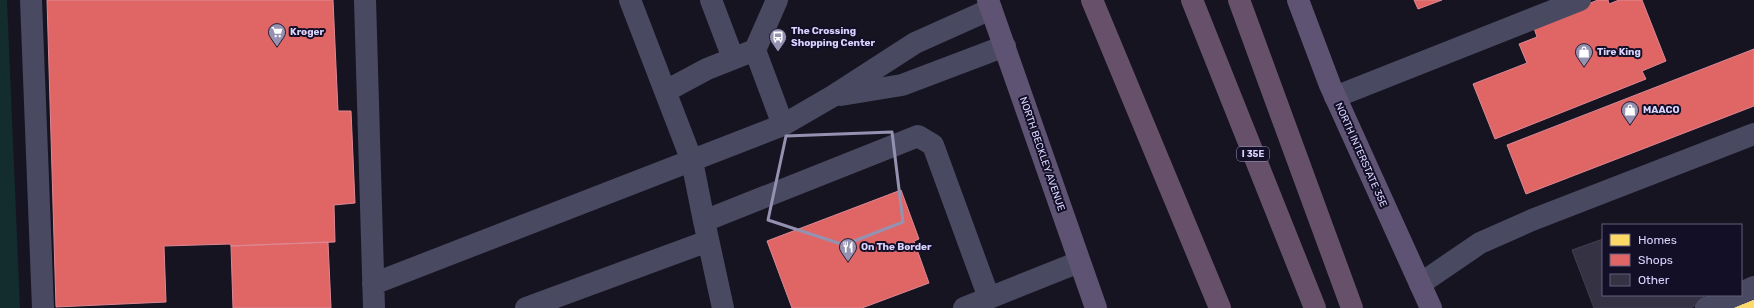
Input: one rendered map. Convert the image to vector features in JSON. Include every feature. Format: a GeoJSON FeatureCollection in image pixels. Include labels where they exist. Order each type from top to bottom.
{"type":"FeatureCollection","features":[{"type":"Feature","properties":{"kind":"highway"},"geometry":{"type":"LineString","coordinates":[[1090,0],[1220,308]]}},
{"type":"Feature","properties":{"kind":"highway","name":"I 35E"},"geometry":{"type":"LineString","coordinates":[[1192,0],[1315,308]]}},
{"type":"Feature","properties":{"kind":"highway"},"geometry":{"type":"LineString","coordinates":[[1239,0],[1352,308]]}},
{"type":"Feature","properties":{"kind":"main road","name":"NORTH INTERSTATE 35E"},"geometry":{"type":"LineString","coordinates":[[1298,0],[1335,97],[1431,308]]}},
{"type":"Feature","properties":{"kind":"main road","name":"NORTH BECKLEY AVENUE"},"geometry":{"type":"LineString","coordinates":[[990,5],[1096,308]]}},
{"type":"Feature","properties":{"kind":"lane"},"geometry":{"type":"LineString","coordinates":[[31,0],[43,308]]}},
{"type":"Feature","properties":{"kind":"lane"},"geometry":{"type":"LineString","coordinates":[[365,0],[374,308]]}},
{"type":"Feature","properties":{"kind":"lane"},"geometry":{"type":"LineString","coordinates":[[630,0],[692,161],[722,308]]}},
{"type":"Feature","properties":{"kind":"lane"},"geometry":{"type":"LineString","coordinates":[[711,0],[733,58]]}},
{"type":"Feature","properties":{"kind":"lane"},"geometry":{"type":"LineString","coordinates":[[1335,97],[1580,0]]}},
{"type":"Feature","properties":{"kind":"lane"},"geometry":{"type":"LineString","coordinates":[[776,1],[755,50],[783,125]]}},
{"type":"Feature","properties":{"kind":"lane"},"geometry":{"type":"LineString","coordinates":[[373,284],[783,125],[834,96],[915,43],[990,5]]}},
{"type":"Feature","properties":{"kind":"lane"},"geometry":{"type":"LineString","coordinates":[[834,96],[902,85],[1005,46]]}},
{"type":"Feature","properties":{"kind":"lane"},"geometry":{"type":"LineString","coordinates":[[666,91],[707,69],[755,50]]}},
{"type":"Feature","properties":{"kind":"lane"},"geometry":{"type":"LineString","coordinates":[[1420,284],[1480,243],[1532,220],[1754,134]]}},
{"type":"Feature","properties":{"kind":"lane"},"geometry":{"type":"LineString","coordinates":[[704,221],[918,136],[933,145],[989,298]]}},
{"type":"Feature","properties":{"kind":"lane"},"geometry":{"type":"LineString","coordinates":[[526,308],[708,242]]}},
{"type":"Feature","properties":{"kind":"lane"},"geometry":{"type":"LineString","coordinates":[[964,308],[1079,262]]}},
{"type":"Feature","properties":{"kind":"lane"},"geometry":{"type":"LineString","coordinates":[[1742,293],[1754,287]]}},
{"type":"Feature","properties":{"kind":"lane"},"geometry":{"type":"LineString","coordinates":[[1706,308],[1734,296]]}},
{"type":"Feature","properties":{"kind":"highlighted area"},"geometry":{"type":"Polygon","coordinates":[[[892,132],[903,222],[844,245],[768,220],[786,136],[892,132]]]}},
{"type":"Feature","properties":{"kind":"green space"},"geometry":{"type":"Polygon","coordinates":[[[0,0],[7,0],[20,308],[0,308],[0,0]]]}},
{"type":"Feature","properties":{"kind":"building: Homes"},"geometry":{"type":"Polygon","coordinates":[[[1754,300],[1754,308],[1734,308],[1754,300]]]}},
{"type":"Feature","properties":{"kind":"building: Shops"},"geometry":{"type":"Polygon","coordinates":[[[47,0],[333,0],[338,111],[351,111],[355,203],[334,205],[335,242],[231,246],[230,244],[164,246],[166,302],[56,307],[47,0]]]}},
{"type":"Feature","properties":{"kind":"building: Shops"},"geometry":{"type":"Polygon","coordinates":[[[1414,0],[1442,0],[1418,9],[1414,0]]]}},
{"type":"Feature","properties":{"kind":"building: Shops","name":"Tire King"},"geometry":{"type":"Polygon","coordinates":[[[1598,0],[1608,0],[1609,4],[1619,0],[1642,0],[1666,61],[1642,71],[1646,79],[1495,139],[1473,84],[1527,63],[1519,44],[1537,37],[1533,25],[1598,0]]]}},
{"type":"Feature","properties":{"kind":"building: Shops","name":"MAACO"},"geometry":{"type":"Polygon","coordinates":[[[1754,49],[1754,106],[1526,194],[1507,145],[1754,49]]]}},
{"type":"Feature","properties":{"kind":"building: Shops","name":"On The Border"},"geometry":{"type":"Polygon","coordinates":[[[901,190],[919,239],[914,241],[929,283],[862,308],[792,308],[767,241],[901,190]]]}},
{"type":"Feature","properties":{"kind":"building: Shops"},"geometry":{"type":"Polygon","coordinates":[[[328,242],[331,308],[233,308],[231,246],[328,242]]]}},
{"type":"Feature","properties":{"kind":"building: Other"},"geometry":{"type":"Polygon","coordinates":[[[1602,239],[1602,296],[1703,296],[1705,302],[1690,308],[1594,308],[1572,250],[1602,239]]]}},
{"type":"Feature","properties":{"kind":"place","name":"Kroger"},"geometry":{"type":"Point","coordinates":[277,47]}},
{"type":"Feature","properties":{"kind":"place","name":"The Crossing Shopping Center"},"geometry":{"type":"Point","coordinates":[778,52]}},
{"type":"Feature","properties":{"kind":"place","name":"Tire King"},"geometry":{"type":"Point","coordinates":[1584,67]}},
{"type":"Feature","properties":{"kind":"place","name":"MAACO"},"geometry":{"type":"Point","coordinates":[1630,125]}},
{"type":"Feature","properties":{"kind":"place","name":"On The Border"},"geometry":{"type":"Point","coordinates":[848,262]}}]}
